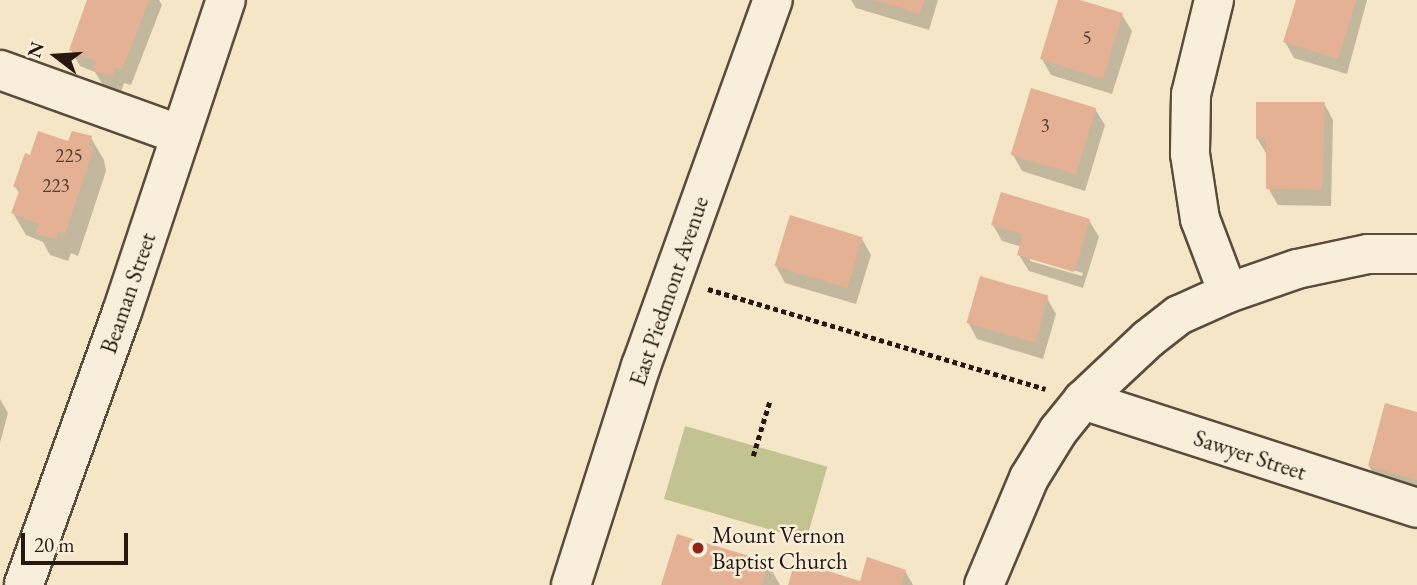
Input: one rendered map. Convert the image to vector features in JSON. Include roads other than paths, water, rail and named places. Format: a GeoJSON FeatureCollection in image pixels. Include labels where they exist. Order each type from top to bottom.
{"type":"FeatureCollection","features":[{"type":"Feature","properties":{"kind":"street","name":"Beaman Street"},"geometry":{"type":"LineString","coordinates":[[17,581],[122,312],[226,0]]}},
{"type":"Feature","properties":{"kind":"street","name":"East Piedmont Avenue"},"geometry":{"type":"LineString","coordinates":[[571,585],[641,366],[773,0]]}},
{"type":"Feature","properties":{"kind":"street"},"geometry":{"type":"LineString","coordinates":[[1214,0],[1191,94],[1190,154],[1200,219],[1228,293]]}},
{"type":"Feature","properties":{"kind":"street"},"geometry":{"type":"LineString","coordinates":[[0,70],[181,135]]}},
{"type":"Feature","properties":{"kind":"street"},"geometry":{"type":"LineString","coordinates":[[984,585],[1029,478],[1058,431],[1083,400],[1115,368],[1179,315],[1228,293],[1297,269],[1367,254],[1417,254]]}},
{"type":"Feature","properties":{"kind":"street","name":"Sawyer Street"},"geometry":{"type":"LineString","coordinates":[[1083,400],[1417,508]]}},
{"type":"Feature","properties":{"kind":"place","name":"Mount Vernon Baptist Church"},"geometry":{"type":"Point","coordinates":[698,548]}}]}
